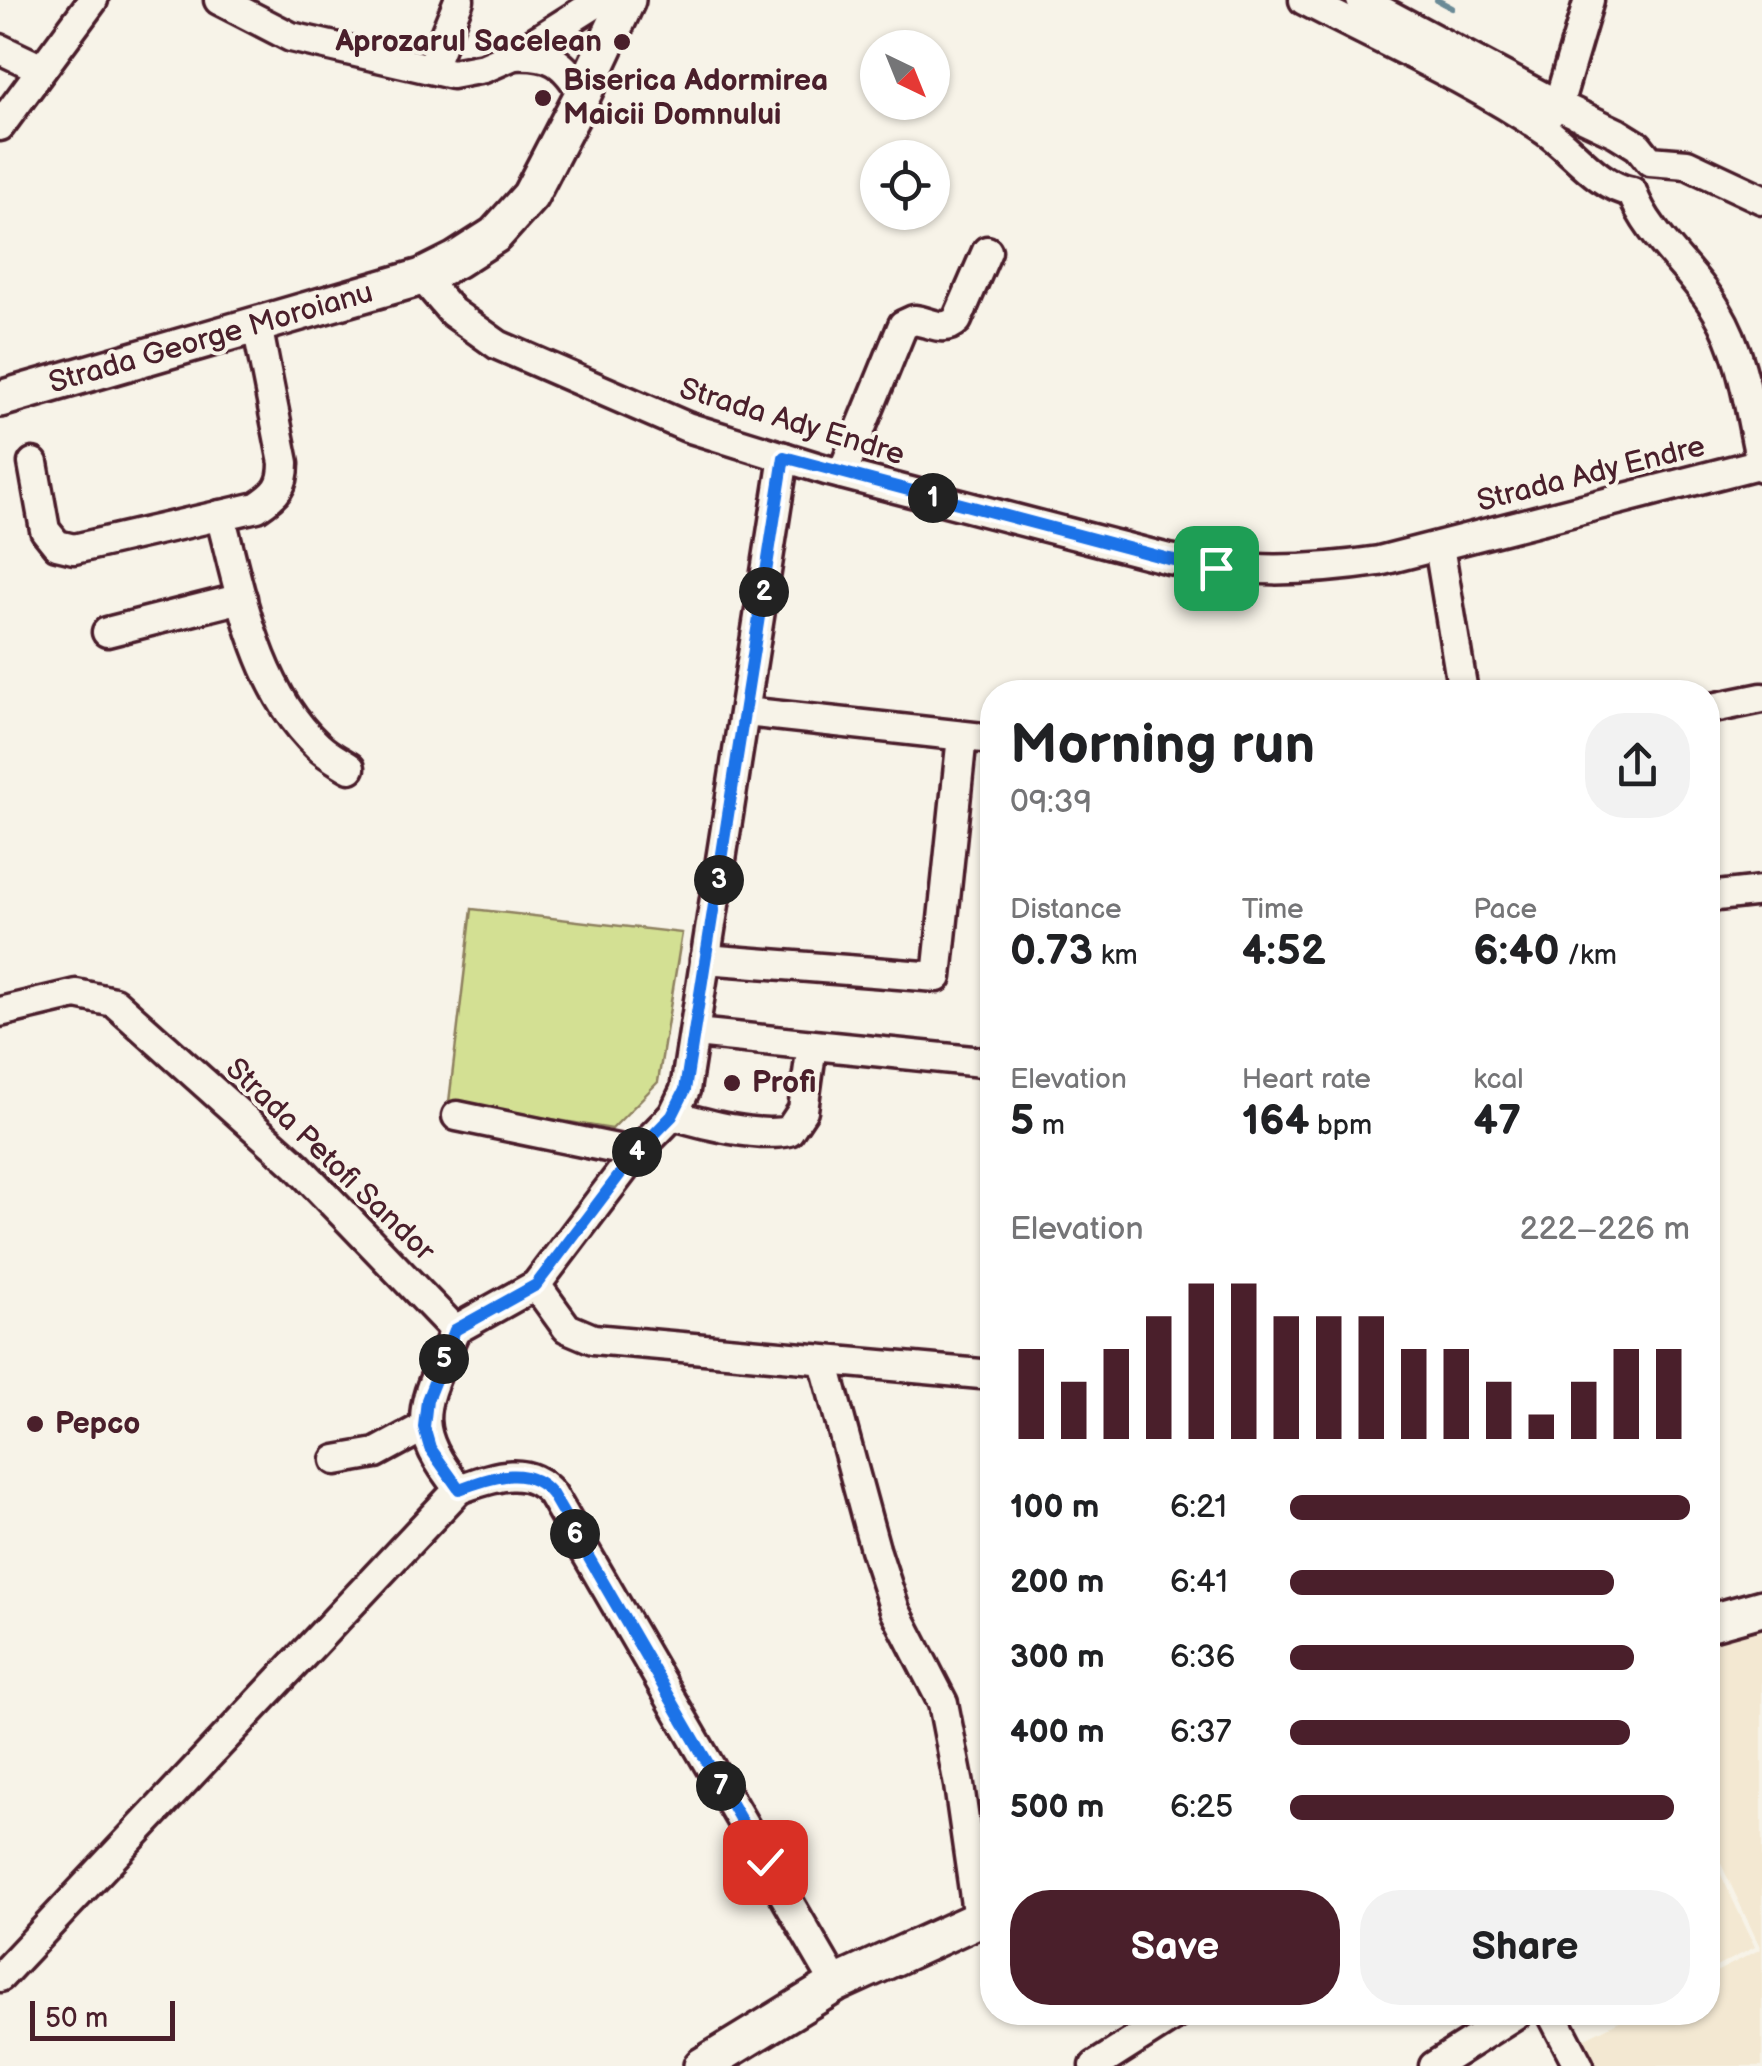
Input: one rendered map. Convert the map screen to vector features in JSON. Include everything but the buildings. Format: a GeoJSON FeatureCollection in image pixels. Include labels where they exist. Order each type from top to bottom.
{"type":"FeatureCollection","features":[{"type":"Feature","properties":{"kind":"main road","name":"Strada George Moroianu"},"geometry":{"type":"LineString","coordinates":[[0,399],[422,277],[476,248],[514,217],[545,170],[627,0]]}},
{"type":"Feature","properties":{"kind":"main road"},"geometry":{"type":"LineString","coordinates":[[1720,1618],[1762,1608]]}},
{"type":"Feature","properties":{"kind":"main road"},"geometry":{"type":"LineString","coordinates":[[702,2066],[836,1984],[980,1918]]}},
{"type":"Feature","properties":{"kind":"street"},"geometry":{"type":"LineString","coordinates":[[0,126],[93,0]]}},
{"type":"Feature","properties":{"kind":"street"},"geometry":{"type":"LineString","coordinates":[[219,0],[291,37],[452,74],[484,68],[514,55],[602,0]]}},
{"type":"Feature","properties":{"kind":"street"},"geometry":{"type":"LineString","coordinates":[[1304,0],[1480,91],[1547,132],[1616,188],[1632,192],[1650,226],[1704,290],[1728,332],[1740,365],[1762,464]]}},
{"type":"Feature","properties":{"kind":"street"},"geometry":{"type":"LineString","coordinates":[[1361,0],[1638,146],[1650,161],[1649,180],[1632,192]]}},
{"type":"Feature","properties":{"kind":"street"},"geometry":{"type":"LineString","coordinates":[[1547,132],[1547,116],[1558,105],[1589,0]]}},
{"type":"Feature","properties":{"kind":"street"},"geometry":{"type":"LineString","coordinates":[[432,69],[449,9]]}},
{"type":"Feature","properties":{"kind":"street"},"geometry":{"type":"LineString","coordinates":[[0,50],[42,70]]}},
{"type":"Feature","properties":{"kind":"street"},"geometry":{"type":"LineString","coordinates":[[514,55],[547,56],[567,71],[583,94]]}},
{"type":"Feature","properties":{"kind":"street"},"geometry":{"type":"LineString","coordinates":[[1650,161],[1686,164],[1762,199]]}},
{"type":"Feature","properties":{"kind":"street"},"geometry":{"type":"LineString","coordinates":[[842,474],[904,326],[914,320],[944,328],[951,326],[987,251]]}},
{"type":"Feature","properties":{"kind":"street","name":"Strada Ady Endre"},"geometry":{"type":"LineString","coordinates":[[422,277],[452,312],[498,345],[686,427],[749,435],[784,457],[842,474],[1216,568],[1261,572],[1320,570],[1379,561],[1762,464]]}},
{"type":"Feature","properties":{"kind":"street"},"geometry":{"type":"LineString","coordinates":[[33,464],[46,530],[57,545],[74,548],[258,507],[276,495],[284,481],[284,463],[258,326]]}},
{"type":"Feature","properties":{"kind":"street"},"geometry":{"type":"LineString","coordinates":[[459,1489],[430,1448],[424,1427],[427,1400],[455,1330],[536,1285],[636,1153],[672,1116],[685,1090],[784,457]]}},
{"type":"Feature","properties":{"kind":"street"},"geometry":{"type":"LineString","coordinates":[[220,515],[242,598],[271,681],[318,747],[350,768]]}},
{"type":"Feature","properties":{"kind":"street"},"geometry":{"type":"LineString","coordinates":[[1439,546],[1461,680]]}},
{"type":"Feature","properties":{"kind":"street"},"geometry":{"type":"LineString","coordinates":[[107,632],[242,598]]}},
{"type":"Feature","properties":{"kind":"street"},"geometry":{"type":"LineString","coordinates":[[1720,707],[1762,698]]}},
{"type":"Feature","properties":{"kind":"street"},"geometry":{"type":"LineString","coordinates":[[745,712],[980,738]]}},
{"type":"Feature","properties":{"kind":"street"},"geometry":{"type":"LineString","coordinates":[[706,960],[937,977],[962,736]]}},
{"type":"Feature","properties":{"kind":"street"},"geometry":{"type":"LineString","coordinates":[[1720,895],[1762,890]]}},
{"type":"Feature","properties":{"kind":"street","name":"Strada Petofi Sandor"},"geometry":{"type":"LineString","coordinates":[[0,1012],[76,994],[114,1002],[296,1164],[455,1330]]}},
{"type":"Feature","properties":{"kind":"street"},"geometry":{"type":"LineString","coordinates":[[695,1033],[980,1063]]}},
{"type":"Feature","properties":{"kind":"street"},"geometry":{"type":"LineString","coordinates":[[672,1116],[777,1134],[790,1131],[804,1110],[812,1046]]}},
{"type":"Feature","properties":{"kind":"street"},"geometry":{"type":"LineString","coordinates":[[457,1116],[636,1153]]}},
{"type":"Feature","properties":{"kind":"street"},"geometry":{"type":"LineString","coordinates":[[536,1285],[567,1328],[593,1339],[980,1374]]}},
{"type":"Feature","properties":{"kind":"street"},"geometry":{"type":"LineString","coordinates":[[824,1361],[895,1610],[943,1704],[980,1891]]}},
{"type":"Feature","properties":{"kind":"street"},"geometry":{"type":"LineString","coordinates":[[336,1460],[376,1452],[424,1427]]}},
{"type":"Feature","properties":{"kind":"street"},"geometry":{"type":"LineString","coordinates":[[0,1978],[459,1489],[490,1478],[516,1475],[532,1476],[552,1494],[836,1984]]}},
{"type":"Feature","properties":{"kind":"street"},"geometry":{"type":"LineString","coordinates":[[1095,2066],[1160,2025]]}},
{"type":"Feature","properties":{"kind":"street"},"geometry":{"type":"LineString","coordinates":[[1434,2066],[1499,2025]]}},
{"type":"Feature","properties":{"kind":"street"},"geometry":{"type":"LineString","coordinates":[[1558,2025],[1579,2066]]}},
{"type":"Feature","properties":{"kind":"shaded area"},"geometry":{"type":"Polygon","coordinates":[[[1762,1621],[1762,2066],[1585,2066],[1573,2044],[1611,2025],[1720,2025],[1720,1970],[1761,1949],[1720,1862],[1720,1633],[1762,1621]]]}},
{"type":"Feature","properties":{"kind":"shaded area"},"geometry":{"type":"Polygon","coordinates":[[[1720,1873],[1755,1947],[1720,1965],[1720,1873]]]}},
{"type":"Feature","properties":{"kind":"green space"},"geometry":{"type":"Polygon","coordinates":[[[472,909],[682,933],[658,1082],[612,1129],[449,1102],[472,909]]]}},
{"type":"Feature","properties":{"kind":"waterway"},"geometry":{"type":"LineString","coordinates":[[1437,0],[1452,8]]}},
{"type":"Feature","properties":{"kind":"place","name":"Aprozarul Sacelean"},"geometry":{"type":"Point","coordinates":[622,42]}},
{"type":"Feature","properties":{"kind":"place","name":"Biserica Adormirea Maicii Domnului"},"geometry":{"type":"Point","coordinates":[543,98]}},
{"type":"Feature","properties":{"kind":"place","name":"Profi"},"geometry":{"type":"Point","coordinates":[732,1083]}},
{"type":"Feature","properties":{"kind":"place","name":"Pepco"},"geometry":{"type":"Point","coordinates":[35,1424]}},
{"type":"Feature","properties":{"kind":"route"},"geometry":{"type":"LineString","coordinates":[[765,1862],[552,1494],[532,1476],[516,1475],[490,1478],[459,1489],[430,1448],[424,1427],[427,1400],[455,1330],[536,1285],[636,1153],[672,1116],[685,1090],[784,457],[1216,568]]}}]}
